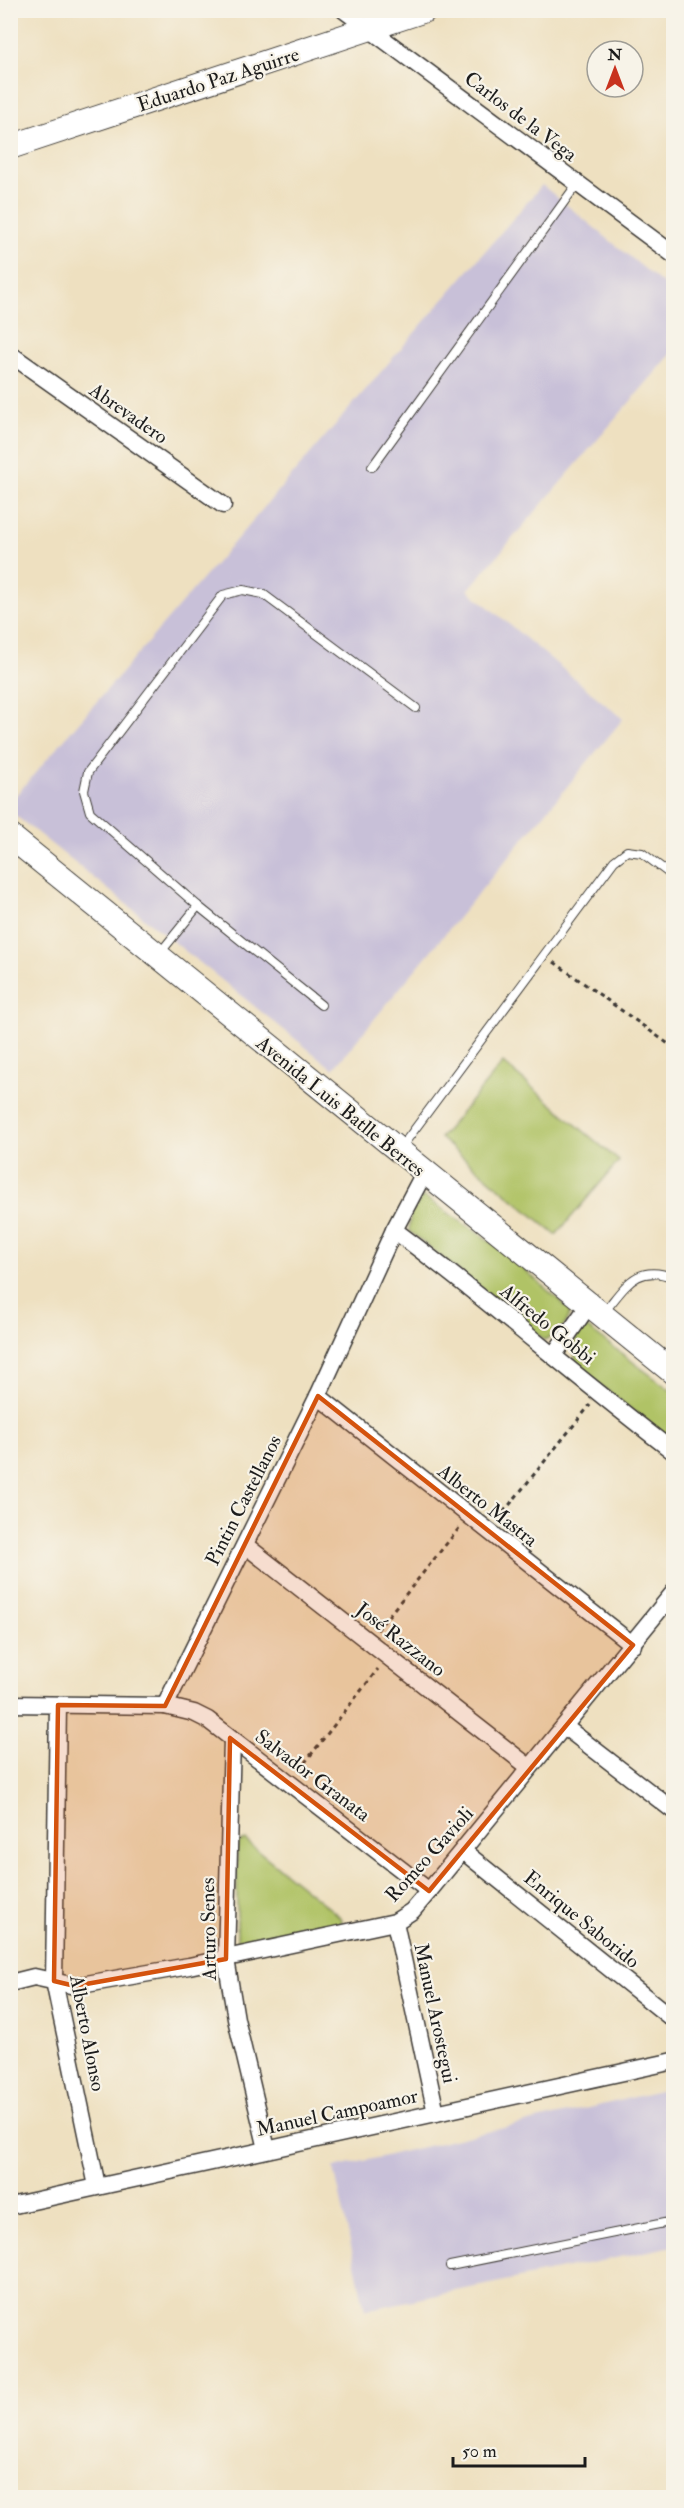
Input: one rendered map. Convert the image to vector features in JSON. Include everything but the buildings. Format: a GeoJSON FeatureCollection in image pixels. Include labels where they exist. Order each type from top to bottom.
{"type":"FeatureCollection","features":[{"type":"Feature","properties":{"kind":"main road","name":"Eduardo Paz Aguirre"},"geometry":{"type":"LineString","coordinates":[[10,147],[425,10]]}},
{"type":"Feature","properties":{"kind":"main road","name":"Avenida Luis Batlle Berres"},"geometry":{"type":"LineString","coordinates":[[10,836],[594,1311],[674,1373]]}},
{"type":"Feature","properties":{"kind":"street","name":"Carlos de la Vega"},"geometry":{"type":"LineString","coordinates":[[344,10],[674,255]]}},
{"type":"Feature","properties":{"kind":"street","name":"Abrevadero"},"geometry":{"type":"LineString","coordinates":[[10,354],[223,505]]}},
{"type":"Feature","properties":{"kind":"street","name":"Pintin Castellanos"},"geometry":{"type":"LineString","coordinates":[[165,1706],[318,1396],[394,1230],[424,1173]]}},
{"type":"Feature","properties":{"kind":"street","name":"Alfredo Gobbi"},"geometry":{"type":"LineString","coordinates":[[394,1230],[430,1255],[600,1395],[674,1452]]}},
{"type":"Feature","properties":{"kind":"street"},"geometry":{"type":"LineString","coordinates":[[553,1356],[594,1311]]}},
{"type":"Feature","properties":{"kind":"street","name":"Alberto Mastra"},"geometry":{"type":"LineString","coordinates":[[318,1396],[633,1645]]}},
{"type":"Feature","properties":{"kind":"street","name":"José Razzano"},"geometry":{"type":"LineString","coordinates":[[245,1545],[529,1767]]}},
{"type":"Feature","properties":{"kind":"street","name":"Romeo Gavioli"},"geometry":{"type":"LineString","coordinates":[[10,1983],[34,1977],[75,1986],[226,1959],[394,1922],[411,1911],[463,1851],[529,1767],[633,1645],[674,1592]]}},
{"type":"Feature","properties":{"kind":"street"},"geometry":{"type":"LineString","coordinates":[[10,1704],[165,1706]]}},
{"type":"Feature","properties":{"kind":"street","name":"Alberto Alonso"},"geometry":{"type":"LineString","coordinates":[[58,1705],[54,1981],[97,2186]]}},
{"type":"Feature","properties":{"kind":"street","name":"Salvador Granata"},"geometry":{"type":"LineString","coordinates":[[165,1706],[194,1713],[208,1720],[429,1891]]}},
{"type":"Feature","properties":{"kind":"street"},"geometry":{"type":"LineString","coordinates":[[565,1727],[674,1811]]}},
{"type":"Feature","properties":{"kind":"street","name":"Arturo Senes"},"geometry":{"type":"LineString","coordinates":[[232,1739],[226,1959],[236,2019],[267,2149]]}},
{"type":"Feature","properties":{"kind":"street","name":"Enrique Saborido"},"geometry":{"type":"LineString","coordinates":[[463,1851],[674,2020]]}},
{"type":"Feature","properties":{"kind":"street","name":"Manuel Arostegui"},"geometry":{"type":"LineString","coordinates":[[394,1922],[436,2113]]}},
{"type":"Feature","properties":{"kind":"street","name":"Manuel Campoamor"},"geometry":{"type":"LineString","coordinates":[[10,2206],[674,2061]]}},
{"type":"Feature","properties":{"kind":"lane"},"geometry":{"type":"LineString","coordinates":[[372,467],[577,184]]}},
{"type":"Feature","properties":{"kind":"lane"},"geometry":{"type":"LineString","coordinates":[[321,1005],[198,906],[90,812],[84,791],[88,772],[223,596],[243,590],[263,594],[416,708]]}},
{"type":"Feature","properties":{"kind":"lane"},"geometry":{"type":"LineString","coordinates":[[398,1151],[614,861],[627,850],[642,853],[674,877]]}},
{"type":"Feature","properties":{"kind":"lane"},"geometry":{"type":"LineString","coordinates":[[158,956],[198,906]]}},
{"type":"Feature","properties":{"kind":"lane"},"geometry":{"type":"LineString","coordinates":[[594,1311],[635,1277],[645,1273],[660,1272],[674,1278]]}},
{"type":"Feature","properties":{"kind":"lane"},"geometry":{"type":"LineString","coordinates":[[450,2266],[674,2221]]}},
{"type":"Feature","properties":{"kind":"path"},"geometry":{"type":"LineString","coordinates":[[545,955],[674,1048]]}},
{"type":"Feature","properties":{"kind":"path"},"geometry":{"type":"LineString","coordinates":[[488,1532],[600,1395]]}},
{"type":"Feature","properties":{"kind":"path"},"geometry":{"type":"LineString","coordinates":[[369,1640],[469,1517]]}},
{"type":"Feature","properties":{"kind":"path"},"geometry":{"type":"LineString","coordinates":[[289,1781],[388,1656]]}},
{"type":"Feature","properties":{"kind":"highlighted area"},"geometry":{"type":"Polygon","coordinates":[[[318,1396],[633,1645],[429,1891],[230,1738],[226,1959],[75,1986],[54,1981],[58,1705],[165,1706],[318,1396]]]}},
{"type":"Feature","properties":{"kind":"shaded area"},"geometry":{"type":"Polygon","coordinates":[[[542,185],[673,292],[673,352],[468,590],[623,719],[333,1069],[11,812],[11,801],[542,185]]]}},
{"type":"Feature","properties":{"kind":"shaded area"},"geometry":{"type":"Polygon","coordinates":[[[673,2088],[673,2246],[365,2310],[334,2168],[673,2088]]]}},
{"type":"Feature","properties":{"kind":"green space"},"geometry":{"type":"Polygon","coordinates":[[[503,1063],[619,1161],[556,1235],[440,1138],[503,1063]]]}},
{"type":"Feature","properties":{"kind":"green space"},"geometry":{"type":"Polygon","coordinates":[[[423,1196],[500,1248],[570,1310],[562,1329],[544,1340],[409,1231],[410,1215],[423,1196]]]}},
{"type":"Feature","properties":{"kind":"green space"},"geometry":{"type":"Polygon","coordinates":[[[585,1326],[673,1392],[673,1444],[576,1365],[576,1338],[585,1326]]]}},
{"type":"Feature","properties":{"kind":"green space"},"geometry":{"type":"Polygon","coordinates":[[[245,1840],[339,1916],[342,1921],[338,1925],[242,1948],[237,1946],[237,1848],[239,1842],[245,1840]]]}}]}
